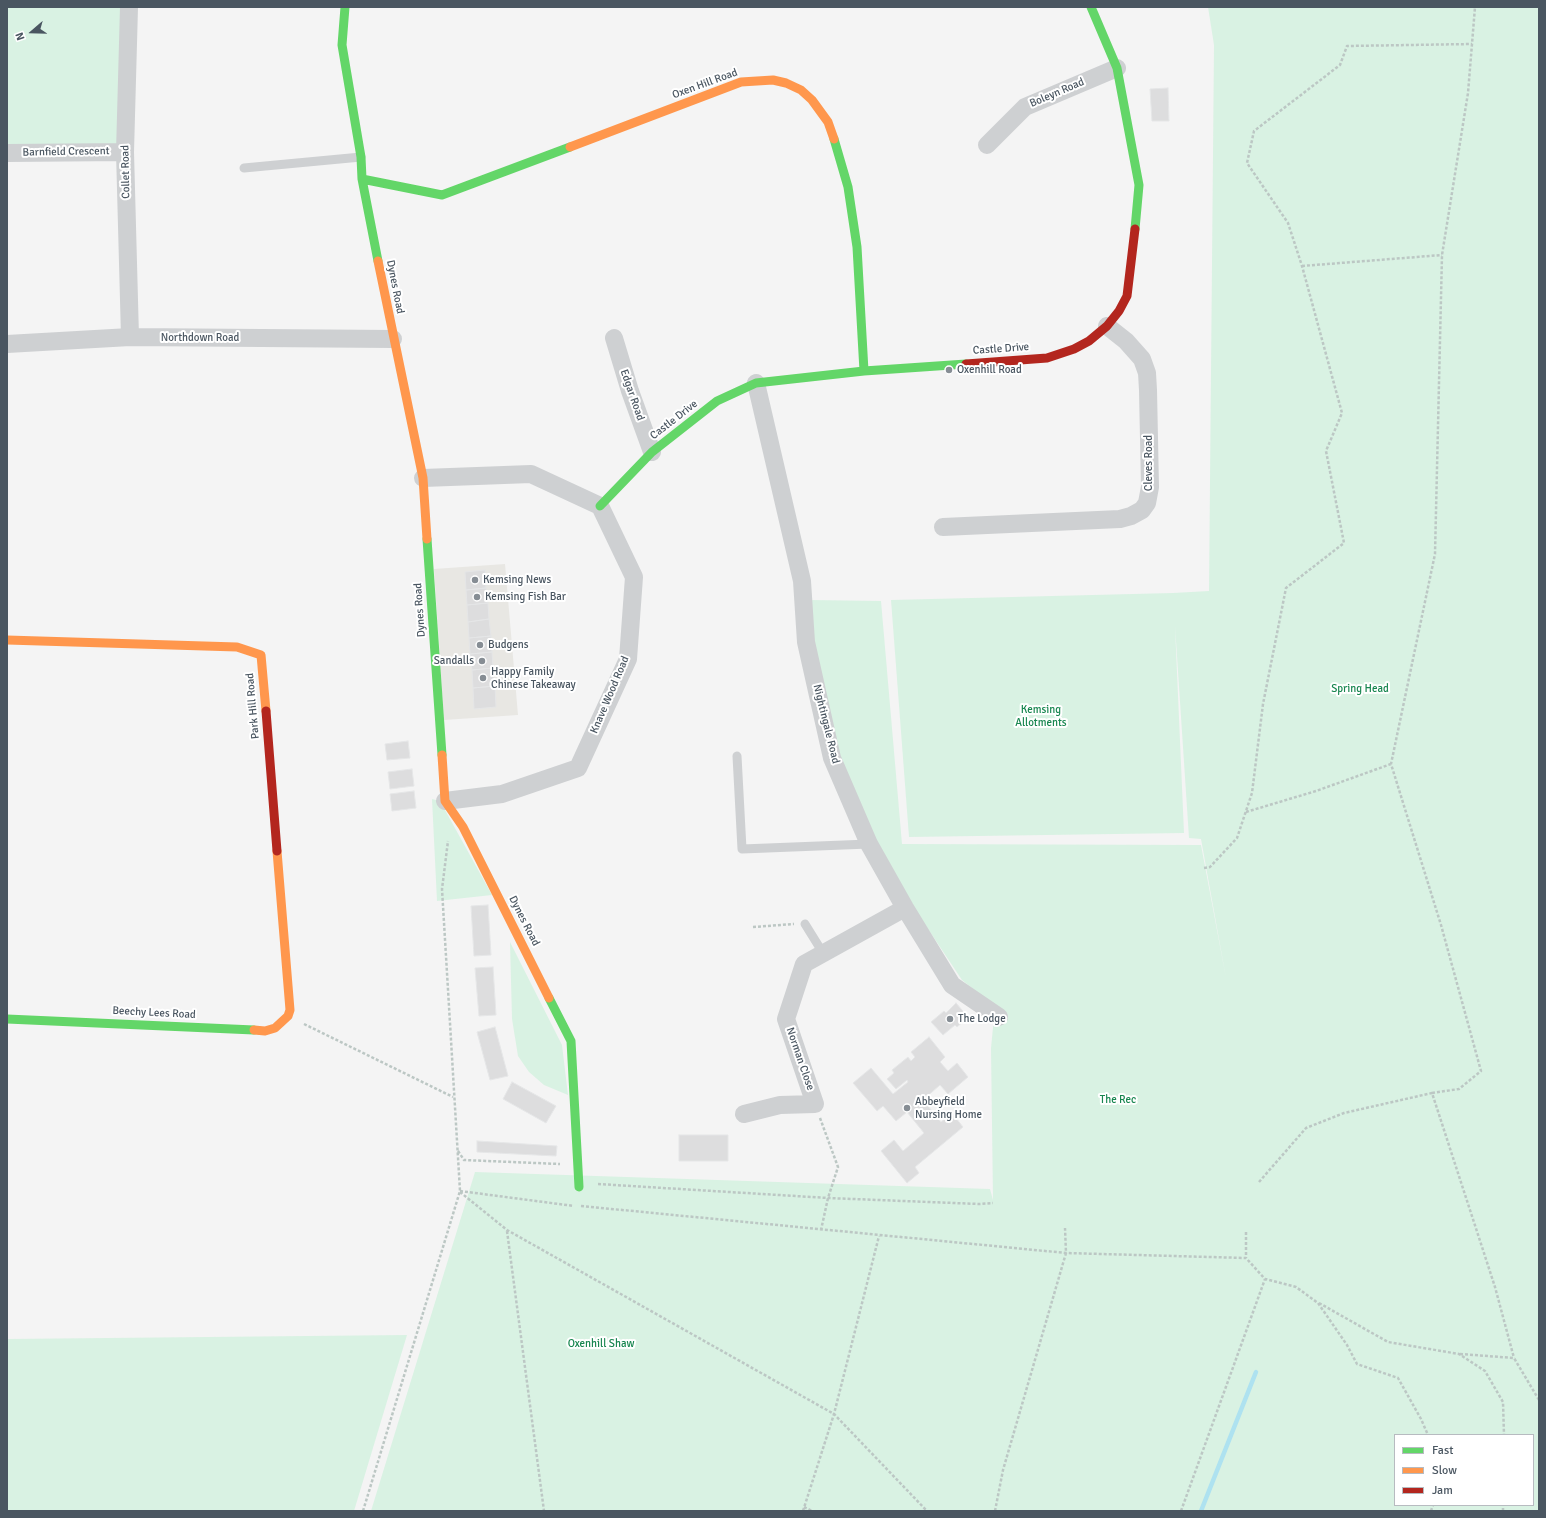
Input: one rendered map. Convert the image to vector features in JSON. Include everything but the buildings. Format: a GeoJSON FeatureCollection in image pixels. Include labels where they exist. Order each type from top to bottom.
{"type":"FeatureCollection","features":[{"type":"Feature","properties":{"kind":"street","name":"Collet Road"},"geometry":{"type":"LineString","coordinates":[[129,7],[125,152],[130,337]]}},
{"type":"Feature","properties":{"kind":"street","name":"Dynes Road"},"geometry":{"type":"LineString","coordinates":[[345,7],[342,44],[361,157],[362,179],[393,339],[423,478],[445,801],[463,827],[571,1041],[579,1185]]}},
{"type":"Feature","properties":{"kind":"street","name":"Castle Drive"},"geometry":{"type":"LineString","coordinates":[[600,506],[652,452],[717,401],[756,383],[864,371],[1047,358],[1074,349],[1089,341],[1107,326],[1119,312],[1127,296],[1139,185],[1117,68],[1091,7]]}},
{"type":"Feature","properties":{"kind":"street","name":"Boleyn Road"},"geometry":{"type":"LineString","coordinates":[[987,145],[1025,107],[1117,68]]}},
{"type":"Feature","properties":{"kind":"street","name":"Oxen Hill Road"},"geometry":{"type":"LineString","coordinates":[[362,179],[442,195],[741,82],[773,80],[786,83],[801,90],[821,111],[828,122],[838,149],[848,187],[857,247],[864,371]]}},
{"type":"Feature","properties":{"kind":"street","name":"Barnfield Crescent"},"geometry":{"type":"LineString","coordinates":[[7,153],[125,152]]}},
{"type":"Feature","properties":{"kind":"street","name":"Cleves Road"},"geometry":{"type":"LineString","coordinates":[[943,527],[1120,519],[1131,516],[1142,510],[1147,503],[1150,487],[1147,373],[1142,359],[1126,341],[1107,326]]}},
{"type":"Feature","properties":{"kind":"street","name":"Northdown Road"},"geometry":{"type":"LineString","coordinates":[[7,344],[130,337],[393,339]]}},
{"type":"Feature","properties":{"kind":"street","name":"Edgar Road"},"geometry":{"type":"LineString","coordinates":[[614,338],[630,391],[652,452]]}},
{"type":"Feature","properties":{"kind":"street","name":"Nightingale Road"},"geometry":{"type":"LineString","coordinates":[[756,383],[802,581],[806,642],[832,758],[869,844],[905,908],[952,985],[998,1018]]}},
{"type":"Feature","properties":{"kind":"street"},"geometry":{"type":"LineString","coordinates":[[423,478],[531,474],[600,506]]}},
{"type":"Feature","properties":{"kind":"street","name":"Knave Wood Road"},"geometry":{"type":"LineString","coordinates":[[445,801],[502,794],[578,768],[628,659],[634,577],[600,506]]}},
{"type":"Feature","properties":{"kind":"street","name":"Park Hill Road"},"geometry":{"type":"LineString","coordinates":[[7,640],[237,647],[261,655],[289,1013]]}},
{"type":"Feature","properties":{"kind":"street","name":"Norman Close"},"geometry":{"type":"LineString","coordinates":[[744,1114],[780,1104],[815,1104],[786,1019],[804,964],[905,908]]}},
{"type":"Feature","properties":{"kind":"street","name":"Beechy Lees Road"},"geometry":{"type":"LineString","coordinates":[[7,1019],[265,1031],[275,1028],[289,1013]]}},
{"type":"Feature","properties":{"kind":"lane"},"geometry":{"type":"LineString","coordinates":[[244,168],[361,157]]}},
{"type":"Feature","properties":{"kind":"lane"},"geometry":{"type":"LineString","coordinates":[[737,756],[742,849],[869,844]]}},
{"type":"Feature","properties":{"kind":"lane"},"geometry":{"type":"LineString","coordinates":[[805,924],[823,953]]}},
{"type":"Feature","properties":{"kind":"path"},"geometry":{"type":"LineString","coordinates":[[1259,1182],[1306,1128],[1344,1113],[1432,1093],[1459,1089],[1480,1071],[1441,925],[1391,764],[1435,554],[1442,255],[1468,93],[1475,7]]}},
{"type":"Feature","properties":{"kind":"path"},"geometry":{"type":"LineString","coordinates":[[1204,868],[1210,867],[1237,838],[1252,793],[1263,704],[1286,588],[1344,543],[1326,451],[1342,413],[1302,266],[1288,223],[1247,163],[1254,131],[1340,65],[1347,46],[1472,44]]}},
{"type":"Feature","properties":{"kind":"path"},"geometry":{"type":"LineString","coordinates":[[1302,266],[1442,255]]}},
{"type":"Feature","properties":{"kind":"path"},"geometry":{"type":"LineString","coordinates":[[1246,812],[1316,791],[1391,764]]}},
{"type":"Feature","properties":{"kind":"path"},"geometry":{"type":"LineString","coordinates":[[363,1511],[460,1191],[453,1097],[442,889],[448,834]]}},
{"type":"Feature","properties":{"kind":"path"},"geometry":{"type":"LineString","coordinates":[[753,927],[805,924]]}},
{"type":"Feature","properties":{"kind":"path"},"geometry":{"type":"LineString","coordinates":[[289,1013],[453,1097]]}},
{"type":"Feature","properties":{"kind":"path"},"geometry":{"type":"LineString","coordinates":[[1432,1093],[1495,1287],[1514,1358],[1539,1400]]}},
{"type":"Feature","properties":{"kind":"path"},"geometry":{"type":"LineString","coordinates":[[815,1104],[838,1167],[828,1198],[821,1230]]}},
{"type":"Feature","properties":{"kind":"path"},"geometry":{"type":"LineString","coordinates":[[457,1149],[464,1160],[578,1164]]}},
{"type":"Feature","properties":{"kind":"path"},"geometry":{"type":"LineString","coordinates":[[579,1185],[828,1198],[979,1204],[993,1203]]}},
{"type":"Feature","properties":{"kind":"path"},"geometry":{"type":"LineString","coordinates":[[460,1191],[507,1230],[834,1414],[927,1511]]}},
{"type":"Feature","properties":{"kind":"path"},"geometry":{"type":"LineString","coordinates":[[460,1191],[570,1205],[1066,1253],[1246,1258]]}},
{"type":"Feature","properties":{"kind":"path"},"geometry":{"type":"LineString","coordinates":[[995,1511],[1003,1470],[1066,1253],[1065,1228]]}},
{"type":"Feature","properties":{"kind":"path"},"geometry":{"type":"LineString","coordinates":[[507,1230],[544,1511]]}},
{"type":"Feature","properties":{"kind":"path"},"geometry":{"type":"LineString","coordinates":[[1246,1232],[1246,1258],[1265,1279],[1296,1287],[1318,1303],[1388,1342],[1458,1354],[1514,1358]]}},
{"type":"Feature","properties":{"kind":"path"},"geometry":{"type":"LineString","coordinates":[[803,1511],[834,1414],[879,1236]]}},
{"type":"Feature","properties":{"kind":"path"},"geometry":{"type":"LineString","coordinates":[[1181,1511],[1265,1279]]}},
{"type":"Feature","properties":{"kind":"path"},"geometry":{"type":"LineString","coordinates":[[1318,1303],[1347,1345],[1357,1364],[1398,1378],[1428,1434]]}},
{"type":"Feature","properties":{"kind":"path"},"geometry":{"type":"LineString","coordinates":[[1458,1354],[1485,1371],[1503,1402],[1504,1434]]}},
{"type":"Feature","properties":{"kind":"path"},"geometry":{"type":"LineString","coordinates":[[804,1507],[812,1511]]}},
{"type":"Feature","properties":{"kind":"shaded area"},"geometry":{"type":"Polygon","coordinates":[[[505,564],[518,715],[444,720],[434,569],[505,564]]]}},
{"type":"Feature","properties":{"kind":"green space"},"geometry":{"type":"Polygon","coordinates":[[[7,7],[123,7],[119,148],[7,148],[7,7]]]}},
{"type":"Feature","properties":{"kind":"green space"},"geometry":{"type":"Polygon","coordinates":[[[1208,7],[1539,7],[1539,1511],[371,1511],[475,1172],[990,1189],[993,1200],[991,1048],[995,1007],[962,980],[912,905],[871,833],[837,749],[812,639],[810,600],[881,601],[902,844],[1201,845],[1226,978],[1201,839],[1189,838],[1175,626],[1184,833],[909,837],[891,600],[1209,591],[1214,45],[1208,7]]]}},
{"type":"Feature","properties":{"kind":"green space"},"geometry":{"type":"Polygon","coordinates":[[[432,799],[440,801],[492,895],[437,901],[432,799]]]}},
{"type":"Feature","properties":{"kind":"green space"},"geometry":{"type":"Polygon","coordinates":[[[510,942],[562,1045],[568,1095],[544,1085],[529,1072],[518,1056],[512,1019],[510,942]]]}},
{"type":"Feature","properties":{"kind":"green space"},"geometry":{"type":"Polygon","coordinates":[[[407,1335],[354,1511],[7,1511],[7,1339],[407,1335]]]}},
{"type":"Feature","properties":{"kind":"waterway"},"geometry":{"type":"LineString","coordinates":[[1201,1511],[1256,1372]]}},
{"type":"Feature","properties":{"kind":"traffic: fast"},"geometry":{"type":"LineString","coordinates":[[345,7],[342,45],[361,157],[362,179],[378,261]]}},
{"type":"Feature","properties":{"kind":"traffic: fast"},"geometry":{"type":"LineString","coordinates":[[1091,7],[1117,68],[1139,185],[1135,229]]}},
{"type":"Feature","properties":{"kind":"traffic: fast"},"geometry":{"type":"LineString","coordinates":[[834,139],[848,187],[857,247],[864,371]]}},
{"type":"Feature","properties":{"kind":"traffic: fast"},"geometry":{"type":"LineString","coordinates":[[362,179],[442,195],[570,147]]}},
{"type":"Feature","properties":{"kind":"traffic: fast"},"geometry":{"type":"LineString","coordinates":[[600,506],[652,452],[717,401],[756,383],[864,371],[966,364]]}},
{"type":"Feature","properties":{"kind":"traffic: fast"},"geometry":{"type":"LineString","coordinates":[[427,539],[442,755]]}},
{"type":"Feature","properties":{"kind":"traffic: fast"},"geometry":{"type":"LineString","coordinates":[[549,998],[571,1041],[579,1187]]}},
{"type":"Feature","properties":{"kind":"traffic: fast"},"geometry":{"type":"LineString","coordinates":[[7,1019],[254,1030]]}},
{"type":"Feature","properties":{"kind":"traffic: slow"},"geometry":{"type":"LineString","coordinates":[[570,147],[741,82],[773,80],[786,83],[801,90],[812,100],[828,122],[834,139]]}},
{"type":"Feature","properties":{"kind":"traffic: slow"},"geometry":{"type":"LineString","coordinates":[[378,261],[423,478],[427,539]]}},
{"type":"Feature","properties":{"kind":"traffic: slow"},"geometry":{"type":"LineString","coordinates":[[7,640],[237,647],[261,655],[266,711]]}},
{"type":"Feature","properties":{"kind":"traffic: slow"},"geometry":{"type":"LineString","coordinates":[[442,755],[445,801],[463,827],[549,998]]}},
{"type":"Feature","properties":{"kind":"traffic: slow"},"geometry":{"type":"LineString","coordinates":[[254,1030],[265,1031],[275,1028],[288,1016],[290,1010],[277,851]]}},
{"type":"Feature","properties":{"kind":"traffic: jam"},"geometry":{"type":"LineString","coordinates":[[966,364],[1047,358],[1074,349],[1089,341],[1107,326],[1119,311],[1127,296],[1135,229]]}},
{"type":"Feature","properties":{"kind":"traffic: jam"},"geometry":{"type":"LineString","coordinates":[[266,711],[277,851]]}},
{"type":"Feature","properties":{"kind":"place","name":"Oxenhill Road"},"geometry":{"type":"Point","coordinates":[949,370]}},
{"type":"Feature","properties":{"kind":"place","name":"Kemsing News"},"geometry":{"type":"Point","coordinates":[475,580]}},
{"type":"Feature","properties":{"kind":"place","name":"Kemsing Fish Bar"},"geometry":{"type":"Point","coordinates":[477,597]}},
{"type":"Feature","properties":{"kind":"place","name":"Budgens"},"geometry":{"type":"Point","coordinates":[480,645]}},
{"type":"Feature","properties":{"kind":"place","name":"Sandalls"},"geometry":{"type":"Point","coordinates":[482,661]}},
{"type":"Feature","properties":{"kind":"place","name":"Happy Family Chinese Takeaway"},"geometry":{"type":"Point","coordinates":[483,678]}},
{"type":"Feature","properties":{"kind":"place","name":"The Lodge"},"geometry":{"type":"Point","coordinates":[950,1019]}},
{"type":"Feature","properties":{"kind":"place","name":"Abbeyfield Nursing Home"},"geometry":{"type":"Point","coordinates":[907,1108]}},
{"type":"Feature","properties":{"kind":"park label","name":"Spring Head"},"geometry":{"type":"Point","coordinates":[1360,689]}},
{"type":"Feature","properties":{"kind":"park label","name":"Kemsing Allotments"},"geometry":{"type":"Point","coordinates":[1041,716]}},
{"type":"Feature","properties":{"kind":"park label","name":"The Rec"},"geometry":{"type":"Point","coordinates":[1118,1100]}},
{"type":"Feature","properties":{"kind":"park label","name":"Oxenhill Shaw"},"geometry":{"type":"Point","coordinates":[601,1344]}}]}
